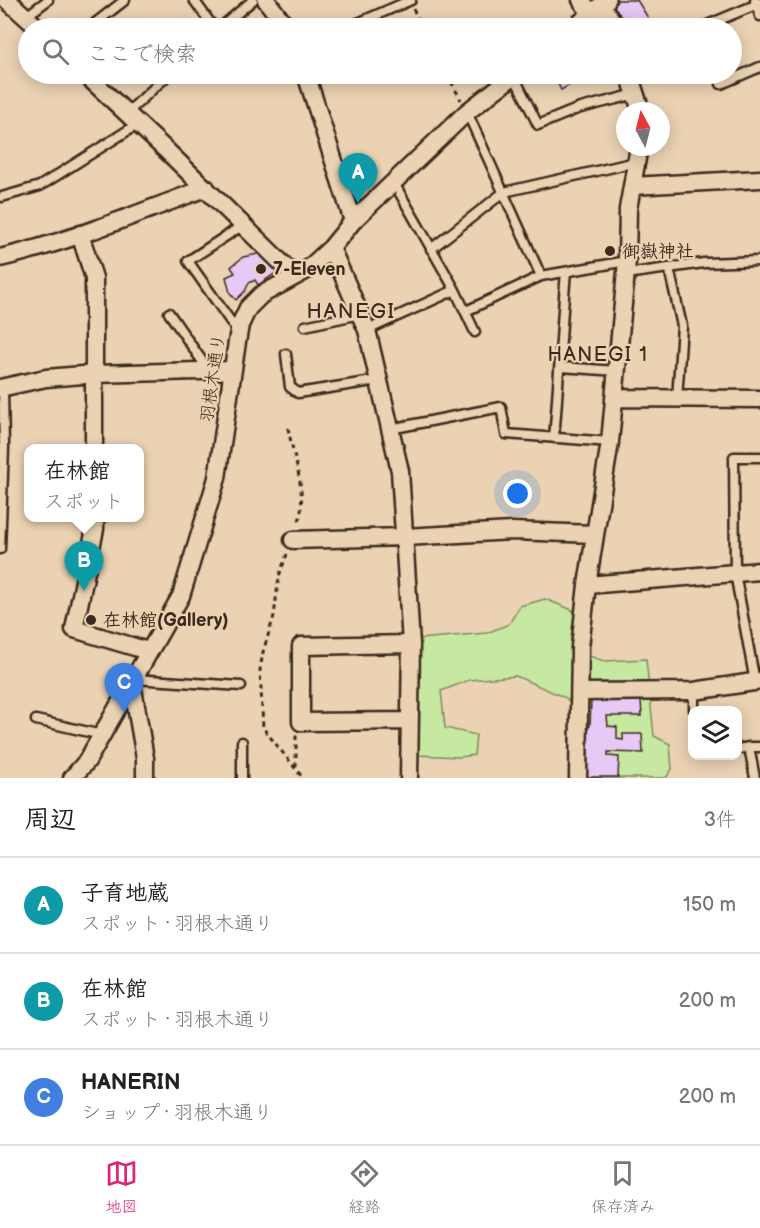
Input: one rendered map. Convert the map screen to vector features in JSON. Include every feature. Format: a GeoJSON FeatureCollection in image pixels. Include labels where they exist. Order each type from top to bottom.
{"type":"FeatureCollection","features":[{"type":"Feature","properties":{"kind":"street"},"geometry":{"type":"LineString","coordinates":[[7,0],[27,18]]}},
{"type":"Feature","properties":{"kind":"street"},"geometry":{"type":"LineString","coordinates":[[266,0],[280,18]]}},
{"type":"Feature","properties":{"kind":"street"},"geometry":{"type":"LineString","coordinates":[[581,0],[600,7]]}},
{"type":"Feature","properties":{"kind":"street"},"geometry":{"type":"LineString","coordinates":[[586,18],[600,7]]}},
{"type":"Feature","properties":{"kind":"street"},"geometry":{"type":"LineString","coordinates":[[96,84],[295,276]]}},
{"type":"Feature","properties":{"kind":"street"},"geometry":{"type":"LineString","coordinates":[[309,84],[353,221]]}},
{"type":"Feature","properties":{"kind":"street","name":"羽根木通り"},"geometry":{"type":"LineString","coordinates":[[72,778],[87,762],[181,596],[217,478],[240,325],[248,308],[261,295],[307,270],[331,248],[353,221],[467,112],[503,84]]}},
{"type":"Feature","properties":{"kind":"street"},"geometry":{"type":"LineString","coordinates":[[632,84],[638,102]]}},
{"type":"Feature","properties":{"kind":"street"},"geometry":{"type":"LineString","coordinates":[[578,778],[580,647],[587,585],[610,442],[626,267],[628,209],[638,156]]}},
{"type":"Feature","properties":{"kind":"street"},"geometry":{"type":"LineString","coordinates":[[632,186],[760,179]]}},
{"type":"Feature","properties":{"kind":"street"},"geometry":{"type":"LineString","coordinates":[[0,258],[80,234],[206,188]]}},
{"type":"Feature","properties":{"kind":"street"},"geometry":{"type":"LineString","coordinates":[[80,234],[94,278],[94,444]]}},
{"type":"Feature","properties":{"kind":"street"},"geometry":{"type":"LineString","coordinates":[[331,248],[363,322],[400,471],[411,644],[409,778]]}},
{"type":"Feature","properties":{"kind":"street"},"geometry":{"type":"LineString","coordinates":[[2,387],[46,378],[95,374],[233,370]]}},
{"type":"Feature","properties":{"kind":"street"},"geometry":{"type":"LineString","coordinates":[[614,398],[760,399]]}},
{"type":"Feature","properties":{"kind":"street"},"geometry":{"type":"LineString","coordinates":[[95,522],[74,629],[148,651]]}},
{"type":"Feature","properties":{"kind":"street"},"geometry":{"type":"LineString","coordinates":[[293,540],[512,531],[595,534]]}},
{"type":"Feature","properties":{"kind":"street"},"geometry":{"type":"LineString","coordinates":[[587,585],[760,571]]}},
{"type":"Feature","properties":{"kind":"street"},"geometry":{"type":"LineString","coordinates":[[409,721],[301,722],[301,646],[411,644]]}},
{"type":"Feature","properties":{"kind":"street"},"geometry":{"type":"LineString","coordinates":[[133,681],[145,758],[144,778]]}},
{"type":"Feature","properties":{"kind":"street"},"geometry":{"type":"LineString","coordinates":[[580,692],[694,691],[758,681]]}},
{"type":"Feature","properties":{"kind":"lane"},"geometry":{"type":"LineString","coordinates":[[35,18],[48,0]]}},
{"type":"Feature","properties":{"kind":"lane"},"geometry":{"type":"LineString","coordinates":[[102,18],[125,0]]}},
{"type":"Feature","properties":{"kind":"lane"},"geometry":{"type":"LineString","coordinates":[[194,0],[207,18]]}},
{"type":"Feature","properties":{"kind":"lane"},"geometry":{"type":"LineString","coordinates":[[232,18],[253,0]]}},
{"type":"Feature","properties":{"kind":"lane"},"geometry":{"type":"LineString","coordinates":[[370,18],[410,1]]}},
{"type":"Feature","properties":{"kind":"lane"},"geometry":{"type":"LineString","coordinates":[[722,18],[757,2],[760,16]]}},
{"type":"Feature","properties":{"kind":"lane"},"geometry":{"type":"LineString","coordinates":[[742,75],[760,67]]}},
{"type":"Feature","properties":{"kind":"lane"},"geometry":{"type":"LineString","coordinates":[[3,197],[40,186],[133,119],[161,84]]}},
{"type":"Feature","properties":{"kind":"lane"},"geometry":{"type":"LineString","coordinates":[[519,84],[538,125],[577,109],[636,94]]}},
{"type":"Feature","properties":{"kind":"lane"},"geometry":{"type":"LineString","coordinates":[[467,112],[541,276]]}},
{"type":"Feature","properties":{"kind":"lane"},"geometry":{"type":"LineString","coordinates":[[431,249],[504,192],[634,156]]}},
{"type":"Feature","properties":{"kind":"lane"},"geometry":{"type":"LineString","coordinates":[[394,183],[455,290],[475,332]]}},
{"type":"Feature","properties":{"kind":"lane"},"geometry":{"type":"LineString","coordinates":[[239,333],[188,261],[243,224]]}},
{"type":"Feature","properties":{"kind":"lane"},"geometry":{"type":"LineString","coordinates":[[466,311],[541,276],[626,267],[669,268],[704,263],[760,261]]}},
{"type":"Feature","properties":{"kind":"lane"},"geometry":{"type":"LineString","coordinates":[[669,268],[682,326],[676,399]]}},
{"type":"Feature","properties":{"kind":"lane"},"geometry":{"type":"LineString","coordinates":[[554,438],[561,367],[561,326],[566,272]]}},
{"type":"Feature","properties":{"kind":"lane"},"geometry":{"type":"LineString","coordinates":[[305,326],[363,322],[455,290]]}},
{"type":"Feature","properties":{"kind":"lane"},"geometry":{"type":"LineString","coordinates":[[169,313],[210,371]]}},
{"type":"Feature","properties":{"kind":"lane"},"geometry":{"type":"LineString","coordinates":[[286,354],[290,387],[298,393],[379,380]]}},
{"type":"Feature","properties":{"kind":"lane"},"geometry":{"type":"LineString","coordinates":[[561,367],[617,371]]}},
{"type":"Feature","properties":{"kind":"lane"},"geometry":{"type":"LineString","coordinates":[[0,549],[4,448],[2,387]]}},
{"type":"Feature","properties":{"kind":"lane"},"geometry":{"type":"LineString","coordinates":[[390,429],[501,407],[506,435],[610,442]]}},
{"type":"Feature","properties":{"kind":"lane"},"geometry":{"type":"LineString","coordinates":[[758,681],[735,573],[734,457],[760,457]]}},
{"type":"Feature","properties":{"kind":"lane"},"geometry":{"type":"LineString","coordinates":[[133,681],[241,686]]}},
{"type":"Feature","properties":{"kind":"lane"},"geometry":{"type":"LineString","coordinates":[[694,691],[694,706]]}},
{"type":"Feature","properties":{"kind":"lane"},"geometry":{"type":"LineString","coordinates":[[36,720],[102,735]]}},
{"type":"Feature","properties":{"kind":"lane"},"geometry":{"type":"LineString","coordinates":[[242,742],[242,778]]}},
{"type":"Feature","properties":{"kind":"lane"},"geometry":{"type":"LineString","coordinates":[[749,747],[755,778]]}},
{"type":"Feature","properties":{"kind":"lane"},"geometry":{"type":"LineString","coordinates":[[742,748],[760,747]]}},
{"type":"Feature","properties":{"kind":"path"},"geometry":{"type":"LineString","coordinates":[[410,1],[418,18]]}},
{"type":"Feature","properties":{"kind":"path"},"geometry":{"type":"LineString","coordinates":[[452,84],[467,112]]}},
{"type":"Feature","properties":{"kind":"path"},"geometry":{"type":"LineString","coordinates":[[288,428],[303,496],[303,511],[279,576],[274,616],[263,652],[261,670],[263,728],[303,778]]}},
{"type":"Feature","properties":{"kind":"path"},"geometry":{"type":"LineString","coordinates":[[296,768],[297,729],[301,722]]}},
{"type":"Feature","properties":{"kind":"green space"},"geometry":{"type":"Polygon","coordinates":[[[545,599],[572,610],[588,624],[586,655],[604,661],[646,659],[654,736],[670,744],[672,769],[666,778],[582,778],[575,708],[566,698],[516,676],[469,680],[441,691],[445,728],[476,735],[474,755],[460,757],[417,755],[419,639],[487,633],[509,624],[520,606],[545,599]]]}},
{"type":"Feature","properties":{"kind":"building"},"geometry":{"type":"Polygon","coordinates":[[[614,0],[637,0],[648,18],[618,18],[611,5],[614,0]]]}},
{"type":"Feature","properties":{"kind":"building"},"geometry":{"type":"Polygon","coordinates":[[[558,84],[569,84],[570,85],[561,90],[558,84]]]}},
{"type":"Feature","properties":{"kind":"building"},"geometry":{"type":"Polygon","coordinates":[[[263,253],[277,272],[258,285],[255,280],[249,283],[236,300],[230,293],[226,277],[235,273],[231,267],[243,257],[263,253]]]}},
{"type":"Feature","properties":{"kind":"building"},"geometry":{"type":"Polygon","coordinates":[[[591,701],[641,701],[642,716],[607,716],[608,726],[617,727],[617,739],[623,740],[623,734],[642,734],[643,753],[608,752],[608,756],[619,757],[618,777],[586,777],[585,740],[587,740],[587,727],[590,726],[591,701]]]}},
{"type":"Feature","properties":{"kind":"place","name":"子育地蔵"},"geometry":{"type":"Point","coordinates":[358,203]}},
{"type":"Feature","properties":{"kind":"place","name":"御嶽神社"},"geometry":{"type":"Point","coordinates":[610,251]}},
{"type":"Feature","properties":{"kind":"place","name":"7-Eleven"},"geometry":{"type":"Point","coordinates":[261,269]}},
{"type":"Feature","properties":{"kind":"place","name":"在林館"},"geometry":{"type":"Point","coordinates":[84,591]}},
{"type":"Feature","properties":{"kind":"place","name":"在林館(Gallery)"},"geometry":{"type":"Point","coordinates":[91,620]}},
{"type":"Feature","properties":{"kind":"place","name":"HANERIN"},"geometry":{"type":"Point","coordinates":[124,713]}},
{"type":"Feature","properties":{"kind":"district","name":"HANEGI"},"geometry":{"type":"Point","coordinates":[351,311]}},
{"type":"Feature","properties":{"kind":"district","name":"HANEGI 1"},"geometry":{"type":"Point","coordinates":[598,355]}}]}
